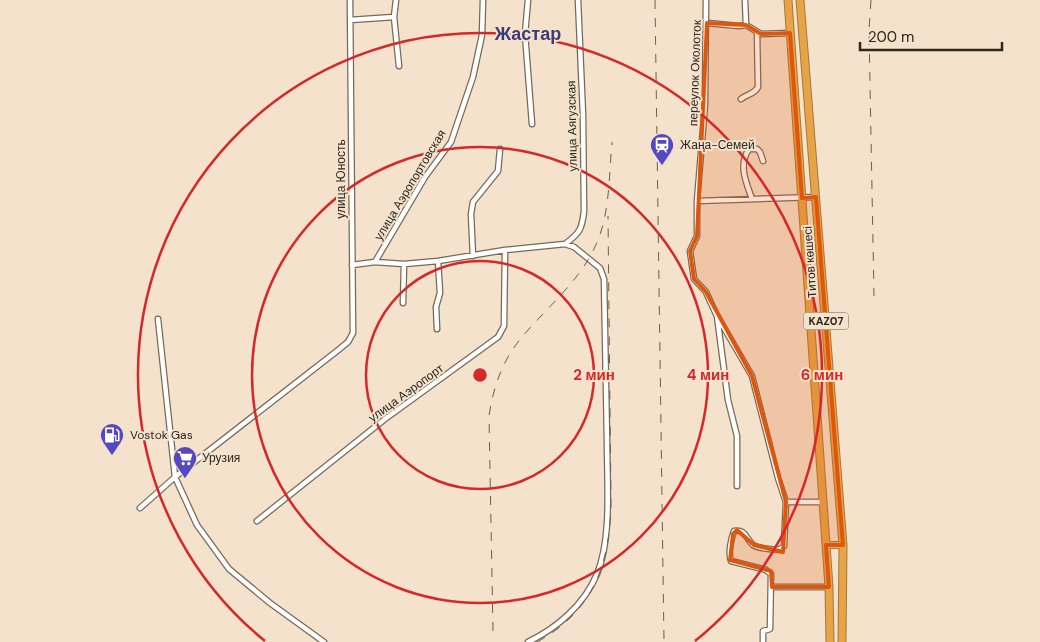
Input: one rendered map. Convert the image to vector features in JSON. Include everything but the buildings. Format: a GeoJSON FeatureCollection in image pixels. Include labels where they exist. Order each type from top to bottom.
{"type":"FeatureCollection","features":[{"type":"Feature","properties":{"kind":"highway","name":"Титов көшесі"},"geometry":{"type":"LineString","coordinates":[[788,0],[829,588],[830,642]]}},
{"type":"Feature","properties":{"kind":"highway","name":"Титов көшесі"},"geometry":{"type":"LineString","coordinates":[[800,0],[843,545],[842,642]]}},
{"type":"Feature","properties":{"kind":"main road"},"geometry":{"type":"LineString","coordinates":[[826,545],[843,545]]}},
{"type":"Feature","properties":{"kind":"street","name":"улица Юность"},"geometry":{"type":"LineString","coordinates":[[175,477],[337,351],[348,342],[353,333],[350,0]]}},
{"type":"Feature","properties":{"kind":"street"},"geometry":{"type":"LineString","coordinates":[[396,0],[394,17],[399,66]]}},
{"type":"Feature","properties":{"kind":"street","name":"улица Аэропортовская"},"geometry":{"type":"LineString","coordinates":[[375,262],[425,177],[451,142],[473,77],[482,35],[483,0]]}},
{"type":"Feature","properties":{"kind":"street"},"geometry":{"type":"LineString","coordinates":[[528,0],[525,34],[532,124]]}},
{"type":"Feature","properties":{"kind":"street","name":"улица Аягузская"},"geometry":{"type":"LineString","coordinates":[[565,244],[578,234],[583,225],[583,115],[578,0]]}},
{"type":"Feature","properties":{"kind":"street","name":"переулок Околоток"},"geometry":{"type":"LineString","coordinates":[[706,0],[705,105],[697,201],[697,236],[690,251],[694,279],[706,292],[716,314]]}},
{"type":"Feature","properties":{"kind":"street"},"geometry":{"type":"LineString","coordinates":[[745,0],[746,25]]}},
{"type":"Feature","properties":{"kind":"street"},"geometry":{"type":"LineString","coordinates":[[350,20],[394,17]]}},
{"type":"Feature","properties":{"kind":"street"},"geometry":{"type":"LineString","coordinates":[[707,23],[746,25],[762,34],[790,33]]}},
{"type":"Feature","properties":{"kind":"street"},"geometry":{"type":"LineString","coordinates":[[741,99],[745,95],[752,94],[758,86],[757,32]]}},
{"type":"Feature","properties":{"kind":"street"},"geometry":{"type":"LineString","coordinates":[[472,256],[471,214],[473,202],[498,171],[500,149]]}},
{"type":"Feature","properties":{"kind":"street"},"geometry":{"type":"LineString","coordinates":[[752,199],[743,171],[746,153],[749,149],[756,149],[760,152],[763,161]]}},
{"type":"Feature","properties":{"kind":"street"},"geometry":{"type":"LineString","coordinates":[[697,201],[816,197]]}},
{"type":"Feature","properties":{"kind":"street"},"geometry":{"type":"LineString","coordinates":[[352,265],[375,262],[404,264],[438,262],[505,250],[565,244],[574,247],[600,268],[604,279],[608,517],[601,563],[596,576],[583,597],[564,618],[540,636],[528,642]]}},
{"type":"Feature","properties":{"kind":"street","name":"улица Аэропорт"},"geometry":{"type":"LineString","coordinates":[[257,521],[385,419],[498,337],[504,326],[505,250]]}},
{"type":"Feature","properties":{"kind":"street"},"geometry":{"type":"LineString","coordinates":[[437,329],[436,307],[440,293],[438,262]]}},
{"type":"Feature","properties":{"kind":"street"},"geometry":{"type":"LineString","coordinates":[[404,264],[404,303]]}},
{"type":"Feature","properties":{"kind":"street"},"geometry":{"type":"LineString","coordinates":[[716,314],[728,400],[737,436],[736,486]]}},
{"type":"Feature","properties":{"kind":"street"},"geometry":{"type":"LineString","coordinates":[[716,314],[752,376],[786,502],[784,546],[782,549],[754,545],[743,532],[737,530],[733,534],[730,560],[769,571],[772,587],[770,630],[763,631],[763,642]]}},
{"type":"Feature","properties":{"kind":"street"},"geometry":{"type":"LineString","coordinates":[[158,319],[175,477],[197,525],[229,569],[270,603],[324,642]]}},
{"type":"Feature","properties":{"kind":"street"},"geometry":{"type":"LineString","coordinates":[[140,508],[175,477]]}},
{"type":"Feature","properties":{"kind":"street"},"geometry":{"type":"LineString","coordinates":[[786,502],[823,502]]}},
{"type":"Feature","properties":{"kind":"street"},"geometry":{"type":"LineString","coordinates":[[772,587],[829,588]]}},
{"type":"Feature","properties":{"kind":"highlighted area"},"geometry":{"type":"Polygon","coordinates":[[[707,23],[746,25],[761,34],[790,33],[802,198],[816,197],[843,545],[826,545],[829,587],[772,587],[771,571],[730,560],[733,534],[737,530],[754,545],[783,552],[786,502],[752,376],[706,292],[694,279],[690,251],[697,236],[707,23]]]}},
{"type":"Feature","properties":{"kind":"railway"},"geometry":{"type":"LineString","coordinates":[[655,0],[664,642]]}},
{"type":"Feature","properties":{"kind":"railway"},"geometry":{"type":"LineString","coordinates":[[871,0],[869,30],[874,296]]}},
{"type":"Feature","properties":{"kind":"railway"},"geometry":{"type":"LineString","coordinates":[[493,631],[489,416],[493,396],[502,368],[512,350],[573,282],[591,255],[605,217],[612,142]]}},
{"type":"Feature","properties":{"kind":"railway"},"geometry":{"type":"LineString","coordinates":[[537,642],[556,630],[584,602],[594,586],[601,568],[610,528],[608,216]]}},
{"type":"Feature","properties":{"kind":"place","name":"Жаңа-Семей"},"geometry":{"type":"Point","coordinates":[662,166]}},
{"type":"Feature","properties":{"kind":"place","name":"Vostok Gas"},"geometry":{"type":"Point","coordinates":[112,456]}},
{"type":"Feature","properties":{"kind":"place","name":"Урузия"},"geometry":{"type":"Point","coordinates":[185,479]}},
{"type":"Feature","properties":{"kind":"district","name":"Жастар"},"geometry":{"type":"Point","coordinates":[528,34]}}]}
